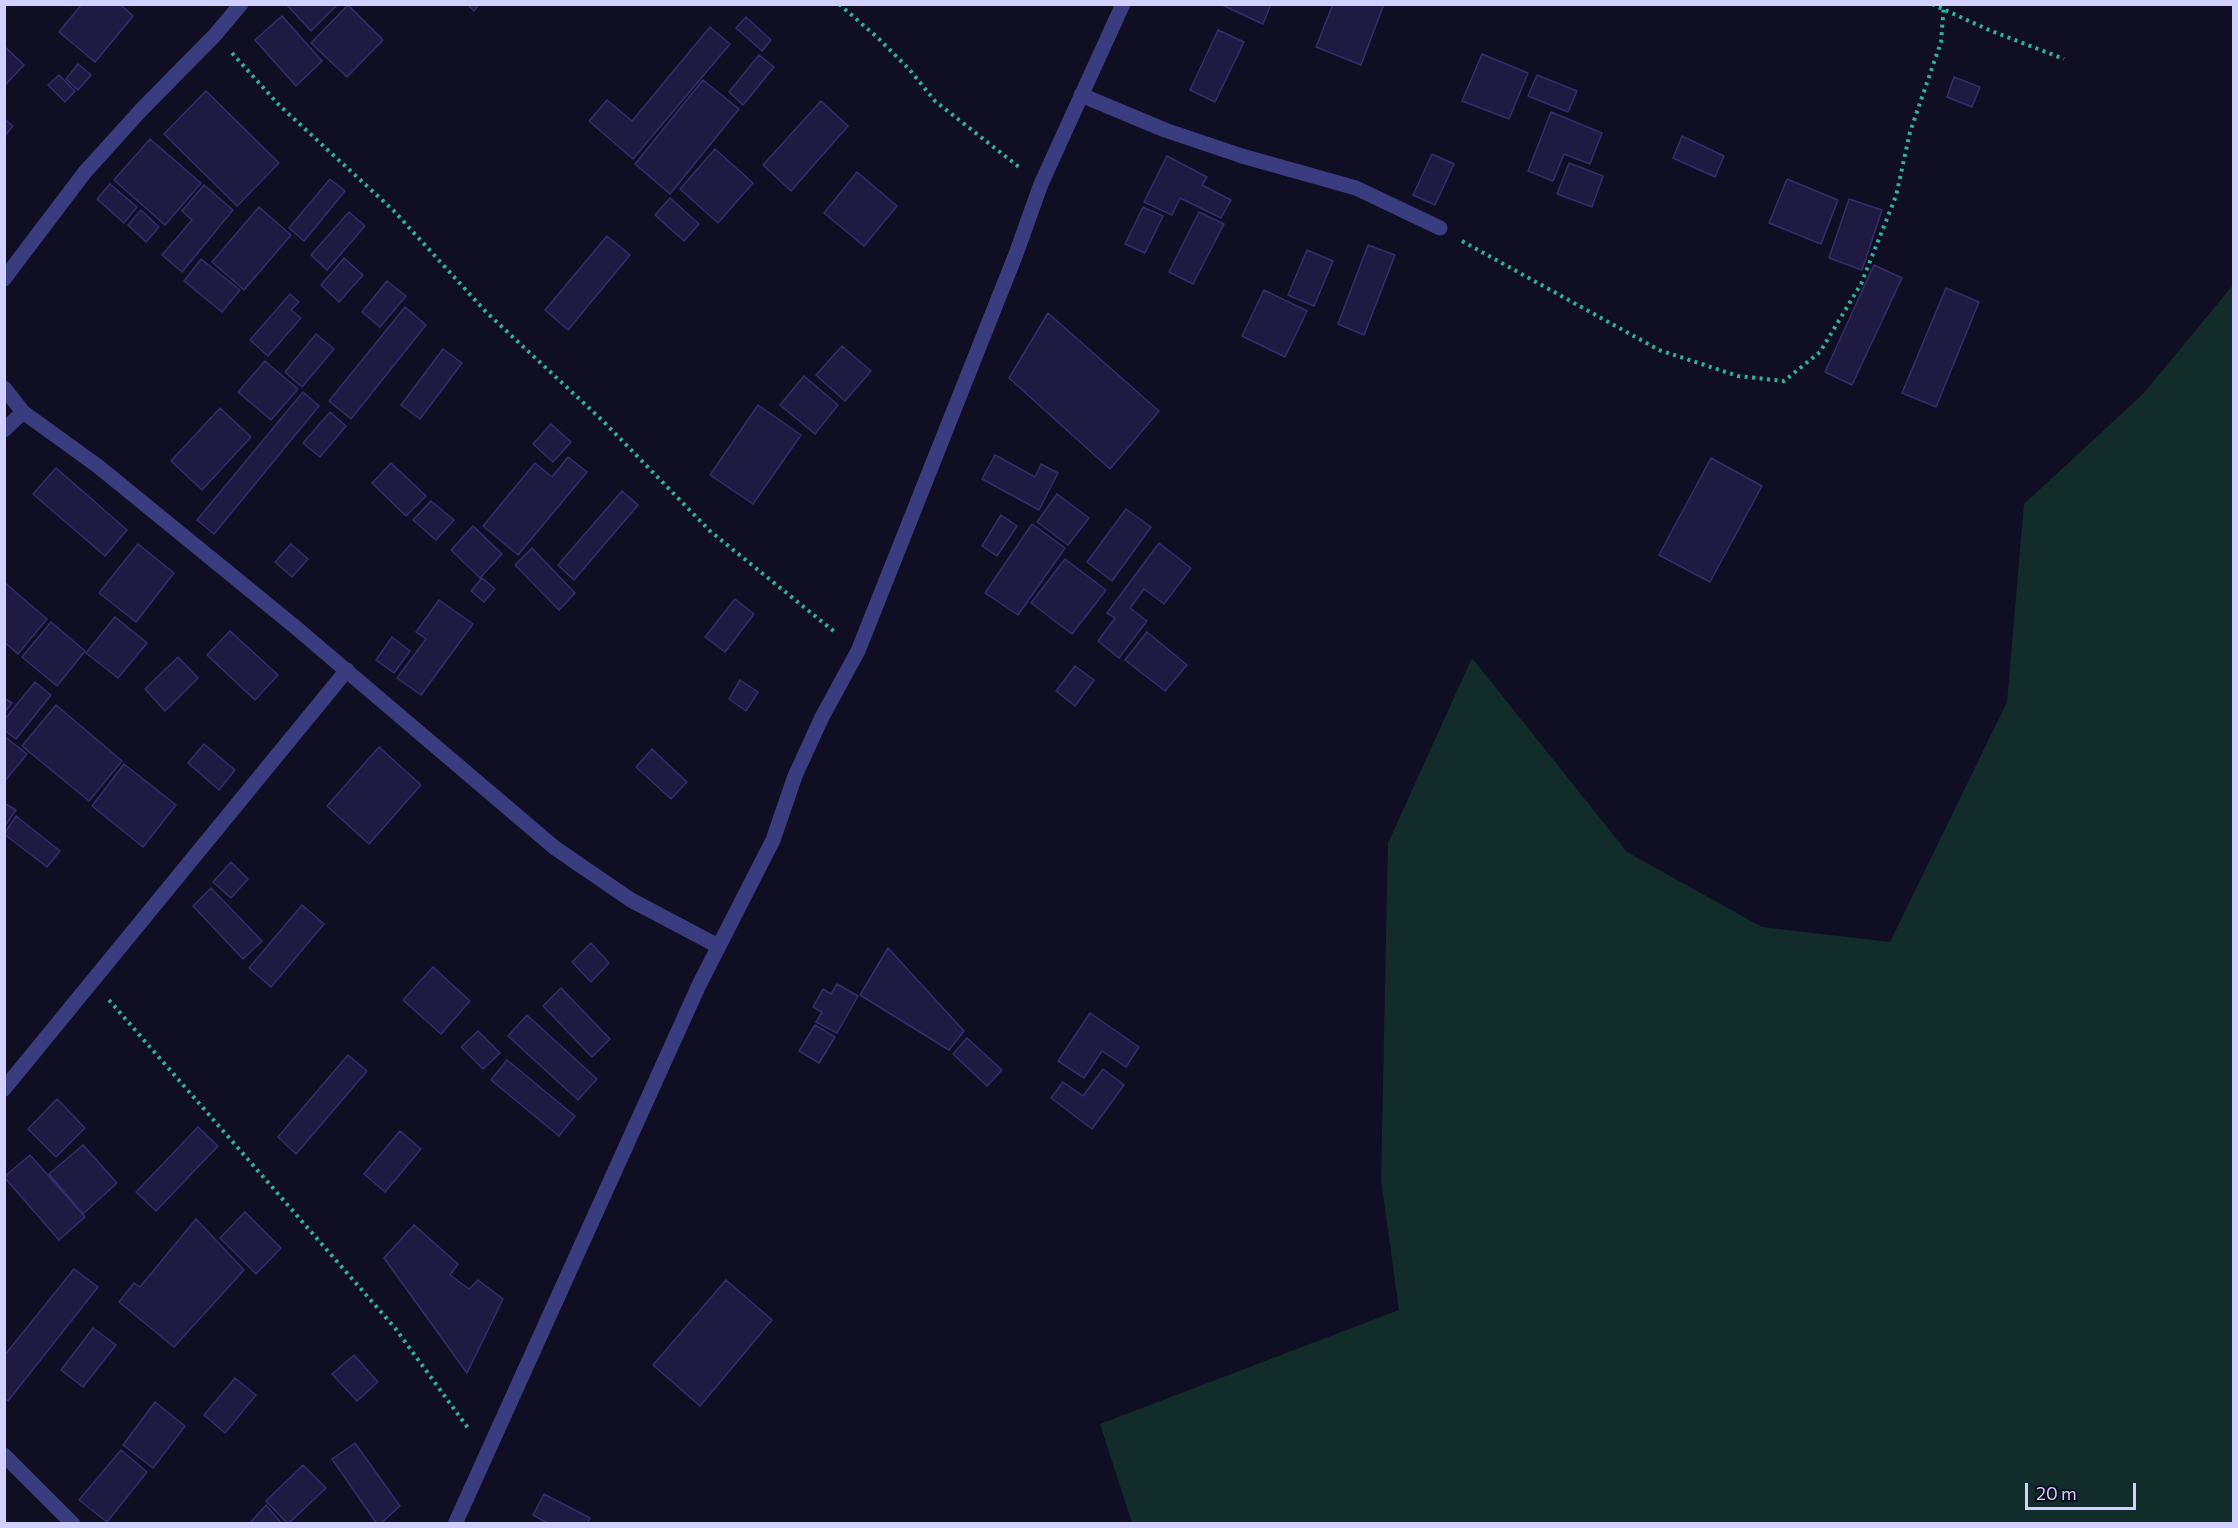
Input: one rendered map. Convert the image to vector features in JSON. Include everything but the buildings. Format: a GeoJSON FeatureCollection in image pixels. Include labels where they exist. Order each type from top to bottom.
{"type":"FeatureCollection","features":[{"type":"Feature","properties":{"kind":"street"},"geometry":{"type":"LineString","coordinates":[[4,279],[85,172],[142,109],[215,35],[241,4]]}},
{"type":"Feature","properties":{"kind":"street"},"geometry":{"type":"LineString","coordinates":[[455,1524],[718,946],[773,840],[795,776],[822,717],[858,651],[1016,254],[1041,184],[1123,4]]}},
{"type":"Feature","properties":{"kind":"street"},"geometry":{"type":"LineString","coordinates":[[1081,95],[1176,134],[1242,156],[1356,188],[1440,228]]}},
{"type":"Feature","properties":{"kind":"street"},"geometry":{"type":"LineString","coordinates":[[4,388],[23,411],[99,467],[347,670],[555,848],[631,900],[718,946]]}},
{"type":"Feature","properties":{"kind":"street"},"geometry":{"type":"LineString","coordinates":[[4,430],[23,411]]}},
{"type":"Feature","properties":{"kind":"street"},"geometry":{"type":"LineString","coordinates":[[4,1089],[347,670]]}},
{"type":"Feature","properties":{"kind":"street"},"geometry":{"type":"LineString","coordinates":[[4,1455],[73,1524]]}},
{"type":"Feature","properties":{"kind":"path"},"geometry":{"type":"LineString","coordinates":[[839,4],[909,69],[935,101],[1041,184]]}},
{"type":"Feature","properties":{"kind":"path"},"geometry":{"type":"LineString","coordinates":[[1932,4],[1944,7],[1989,30],[2064,59]]}},
{"type":"Feature","properties":{"kind":"path"},"geometry":{"type":"LineString","coordinates":[[1440,228],[1659,350],[1738,376],[1784,381],[1820,352],[1861,284],[1896,196],[1910,132],[1941,42],[1944,7]]}},
{"type":"Feature","properties":{"kind":"path"},"geometry":{"type":"LineString","coordinates":[[215,35],[279,105],[394,211],[486,312],[603,421],[710,531],[858,651]]}},
{"type":"Feature","properties":{"kind":"path"},"geometry":{"type":"LineString","coordinates":[[93,981],[395,1328],[486,1452]]}},
{"type":"Feature","properties":{"kind":"green space"},"geometry":{"type":"Polygon","coordinates":[[[2233,285],[2233,1523],[1132,1523],[1100,1424],[1399,1310],[1381,1180],[1388,843],[1472,658],[1627,852],[1762,927],[1890,942],[2007,702],[2024,504],[2143,394],[2233,285]]]}}]}
